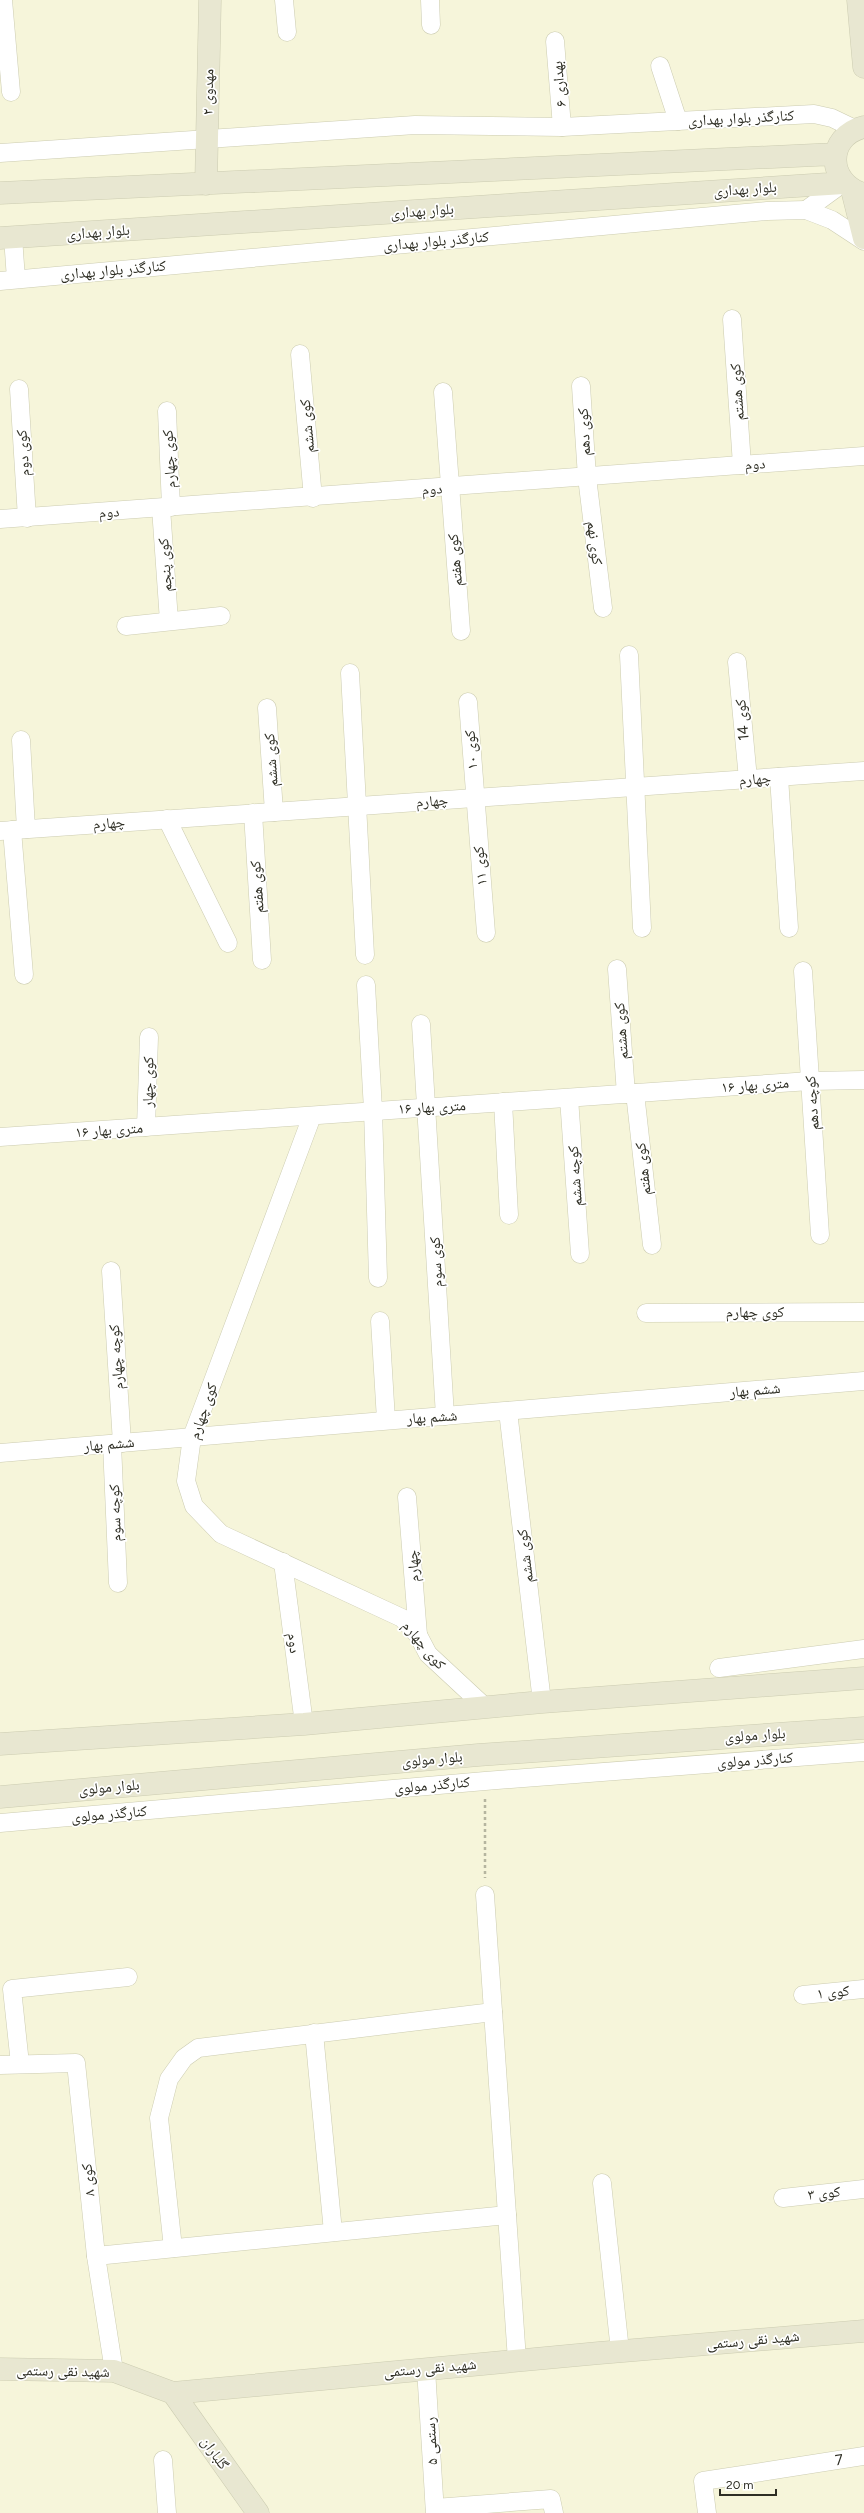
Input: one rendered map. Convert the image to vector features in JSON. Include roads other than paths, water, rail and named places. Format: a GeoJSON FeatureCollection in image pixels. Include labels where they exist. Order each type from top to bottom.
{"type":"FeatureCollection","features":[{"type":"Feature","properties":{"kind":"main road","name":"مهدوی ۲"},"geometry":{"type":"LineString","coordinates":[[206,184],[210,0]]}},
{"type":"Feature","properties":{"kind":"main road"},"geometry":{"type":"LineString","coordinates":[[858,0],[864,67]]}},
{"type":"Feature","properties":{"kind":"main road"},"geometry":{"type":"LineString","coordinates":[[860,128],[839,144],[835,164],[853,189],[864,239]]}},
{"type":"Feature","properties":{"kind":"main road","name":"بلوار بهداری"},"geometry":{"type":"LineString","coordinates":[[0,193],[836,154]]}},
{"type":"Feature","properties":{"kind":"main road","name":"بلوار بهداری"},"geometry":{"type":"LineString","coordinates":[[6,238],[853,189]]}},
{"type":"Feature","properties":{"kind":"main road"},"geometry":{"type":"LineString","coordinates":[[0,1744],[304,1724],[542,1702],[864,1678]]}},
{"type":"Feature","properties":{"kind":"main road","name":"بلوار مولوی"},"geometry":{"type":"LineString","coordinates":[[0,1797],[478,1755],[864,1728]]}},
{"type":"Feature","properties":{"kind":"main road","name":"شهید نقی رستمی"},"geometry":{"type":"LineString","coordinates":[[0,2369],[114,2371],[172,2393],[518,2360],[864,2331]]}},
{"type":"Feature","properties":{"kind":"main road","name":"گلباران"},"geometry":{"type":"LineString","coordinates":[[172,2393],[258,2513]]}},
{"type":"Feature","properties":{"kind":"street"},"geometry":{"type":"LineString","coordinates":[[3,0],[11,92]]}},
{"type":"Feature","properties":{"kind":"street"},"geometry":{"type":"LineString","coordinates":[[284,0],[287,32]]}},
{"type":"Feature","properties":{"kind":"street"},"geometry":{"type":"LineString","coordinates":[[430,0],[431,25]]}},
{"type":"Feature","properties":{"kind":"street","name":"۶ بهداری"},"geometry":{"type":"LineString","coordinates":[[555,41],[562,126]]}},
{"type":"Feature","properties":{"kind":"street"},"geometry":{"type":"LineString","coordinates":[[660,66],[678,121]]}},
{"type":"Feature","properties":{"kind":"street","name":"کنارگذر بلوار بهداری"},"geometry":{"type":"LineString","coordinates":[[0,153],[415,125],[562,126],[814,114],[832,118],[860,128]]}},
{"type":"Feature","properties":{"kind":"street"},"geometry":{"type":"LineString","coordinates":[[806,210],[853,189]]}},
{"type":"Feature","properties":{"kind":"street","name":"کنارگذر بلوار بهداری"},"geometry":{"type":"LineString","coordinates":[[8,280],[767,211],[806,210],[832,220],[864,239]]}},
{"type":"Feature","properties":{"kind":"street"},"geometry":{"type":"LineString","coordinates":[[6,238],[8,280]]}},
{"type":"Feature","properties":{"kind":"street","name":"کوی هشتم"},"geometry":{"type":"LineString","coordinates":[[732,319],[742,465]]}},
{"type":"Feature","properties":{"kind":"street","name":"کوی ششم"},"geometry":{"type":"LineString","coordinates":[[300,354],[313,498]]}},
{"type":"Feature","properties":{"kind":"street","name":"کوی دهم"},"geometry":{"type":"LineString","coordinates":[[581,386],[587,478]]}},
{"type":"Feature","properties":{"kind":"street","name":"کوی دوم"},"geometry":{"type":"LineString","coordinates":[[19,389],[27,518]]}},
{"type":"Feature","properties":{"kind":"street"},"geometry":{"type":"LineString","coordinates":[[443,392],[449,488]]}},
{"type":"Feature","properties":{"kind":"street","name":"کوی چهارم"},"geometry":{"type":"LineString","coordinates":[[166,508],[167,411]]}},
{"type":"Feature","properties":{"kind":"street","name":"دوم"},"geometry":{"type":"LineString","coordinates":[[0,520],[587,478],[864,456]]}},
{"type":"Feature","properties":{"kind":"street","name":"کوی نهم"},"geometry":{"type":"LineString","coordinates":[[587,478],[603,608]]}},
{"type":"Feature","properties":{"kind":"street","name":"کوی هفتم"},"geometry":{"type":"LineString","coordinates":[[449,488],[461,631]]}},
{"type":"Feature","properties":{"kind":"street","name":"کوی پنجم"},"geometry":{"type":"LineString","coordinates":[[166,508],[168,622]]}},
{"type":"Feature","properties":{"kind":"street"},"geometry":{"type":"LineString","coordinates":[[126,626],[221,616]]}},
{"type":"Feature","properties":{"kind":"street"},"geometry":{"type":"LineString","coordinates":[[629,655],[642,928]]}},
{"type":"Feature","properties":{"kind":"street","name":"کوی 14"},"geometry":{"type":"LineString","coordinates":[[737,662],[748,779]]}},
{"type":"Feature","properties":{"kind":"street"},"geometry":{"type":"LineString","coordinates":[[350,673],[365,955]]}},
{"type":"Feature","properties":{"kind":"street","name":"کوی ۱۰"},"geometry":{"type":"LineString","coordinates":[[468,702],[475,798]]}},
{"type":"Feature","properties":{"kind":"street","name":"کوی ششم"},"geometry":{"type":"LineString","coordinates":[[267,708],[274,812]]}},
{"type":"Feature","properties":{"kind":"street"},"geometry":{"type":"LineString","coordinates":[[21,740],[13,830],[24,975]]}},
{"type":"Feature","properties":{"kind":"street","name":"چهارم"},"geometry":{"type":"LineString","coordinates":[[13,830],[864,771]]}},
{"type":"Feature","properties":{"kind":"street"},"geometry":{"type":"LineString","coordinates":[[779,777],[789,928]]}},
{"type":"Feature","properties":{"kind":"street","name":"کوی ۱۱"},"geometry":{"type":"LineString","coordinates":[[475,798],[486,933]]}},
{"type":"Feature","properties":{"kind":"street","name":"کوی هفتم"},"geometry":{"type":"LineString","coordinates":[[253,813],[262,960]]}},
{"type":"Feature","properties":{"kind":"street"},"geometry":{"type":"LineString","coordinates":[[167,819],[228,943]]}},
{"type":"Feature","properties":{"kind":"street","name":"کوی هشتم"},"geometry":{"type":"LineString","coordinates":[[617,969],[630,1093]]}},
{"type":"Feature","properties":{"kind":"street","name":"کوچه دهم"},"geometry":{"type":"LineString","coordinates":[[803,971],[820,1235]]}},
{"type":"Feature","properties":{"kind":"street"},"geometry":{"type":"LineString","coordinates":[[366,985],[373,1110],[378,1278]]}},
{"type":"Feature","properties":{"kind":"street","name":"کوی سوم"},"geometry":{"type":"LineString","coordinates":[[421,1024],[445,1416]]}},
{"type":"Feature","properties":{"kind":"street","name":"کوی چهار"},"geometry":{"type":"LineString","coordinates":[[146,1127],[149,1037]]}},
{"type":"Feature","properties":{"kind":"street","name":"۱۶ متری بهار"},"geometry":{"type":"LineString","coordinates":[[0,1137],[312,1116],[373,1110],[426,1108],[810,1081],[864,1080]]}},
{"type":"Feature","properties":{"kind":"street","name":"کوی هفتم"},"geometry":{"type":"LineString","coordinates":[[630,1093],[652,1245]]}},
{"type":"Feature","properties":{"kind":"street","name":"کوچه ششم"},"geometry":{"type":"LineString","coordinates":[[569,1098],[580,1254]]}},
{"type":"Feature","properties":{"kind":"street"},"geometry":{"type":"LineString","coordinates":[[503,1102],[509,1215]]}},
{"type":"Feature","properties":{"kind":"street","name":"کوی چهارم"},"geometry":{"type":"LineString","coordinates":[[312,1116],[192,1437],[186,1481],[194,1506],[221,1534],[402,1618],[418,1635],[428,1654],[485,1707]]}},
{"type":"Feature","properties":{"kind":"street","name":"کوچه چهارم"},"geometry":{"type":"LineString","coordinates":[[111,1270],[117,1443]]}},
{"type":"Feature","properties":{"kind":"street","name":"کوی چهارم"},"geometry":{"type":"LineString","coordinates":[[646,1313],[864,1312]]}},
{"type":"Feature","properties":{"kind":"street"},"geometry":{"type":"LineString","coordinates":[[380,1321],[386,1420]]}},
{"type":"Feature","properties":{"kind":"street","name":"ششم بهار"},"geometry":{"type":"LineString","coordinates":[[0,1453],[864,1381]]}},
{"type":"Feature","properties":{"kind":"street","name":"کوی ششم"},"geometry":{"type":"LineString","coordinates":[[508,1411],[542,1702]]}},
{"type":"Feature","properties":{"kind":"street","name":"کوچه سوم"},"geometry":{"type":"LineString","coordinates":[[117,1443],[118,1583]]}},
{"type":"Feature","properties":{"kind":"street","name":"چهارم"},"geometry":{"type":"LineString","coordinates":[[407,1497],[418,1635]]}},
{"type":"Feature","properties":{"kind":"street","name":"دوم"},"geometry":{"type":"LineString","coordinates":[[283,1562],[304,1724]]}},
{"type":"Feature","properties":{"kind":"street"},"geometry":{"type":"LineString","coordinates":[[719,1668],[864,1648]]}},
{"type":"Feature","properties":{"kind":"street","name":"کنارگذر مولوی"},"geometry":{"type":"LineString","coordinates":[[0,1823],[485,1781],[864,1752]]}},
{"type":"Feature","properties":{"kind":"street"},"geometry":{"type":"LineString","coordinates":[[485,1895],[518,2360]]}},
{"type":"Feature","properties":{"kind":"street"},"geometry":{"type":"LineString","coordinates":[[20,2064],[12,1989],[128,1977]]}},
{"type":"Feature","properties":{"kind":"street","name":"کوی ۱"},"geometry":{"type":"LineString","coordinates":[[803,1995],[864,1989]]}},
{"type":"Feature","properties":{"kind":"street"},"geometry":{"type":"LineString","coordinates":[[173,2248],[159,2118],[169,2079],[184,2058],[198,2048],[493,2012]]}},
{"type":"Feature","properties":{"kind":"street"},"geometry":{"type":"LineString","coordinates":[[314,2033],[333,2232]]}},
{"type":"Feature","properties":{"kind":"street","name":"کوی ۸"},"geometry":{"type":"LineString","coordinates":[[0,2065],[76,2063],[96,2256],[114,2371]]}},
{"type":"Feature","properties":{"kind":"street"},"geometry":{"type":"LineString","coordinates":[[602,2183],[620,2351]]}},
{"type":"Feature","properties":{"kind":"street","name":"کوی ۳"},"geometry":{"type":"LineString","coordinates":[[783,2198],[864,2189]]}},
{"type":"Feature","properties":{"kind":"street"},"geometry":{"type":"LineString","coordinates":[[96,2256],[507,2215]]}},
{"type":"Feature","properties":{"kind":"street","name":"رستمی ۵"},"geometry":{"type":"LineString","coordinates":[[426,2369],[435,2510]]}},
{"type":"Feature","properties":{"kind":"street","name":"7"},"geometry":{"type":"LineString","coordinates":[[707,2513],[703,2481],[864,2456]]}},
{"type":"Feature","properties":{"kind":"street"},"geometry":{"type":"LineString","coordinates":[[163,2460],[167,2513]]}},
{"type":"Feature","properties":{"kind":"street"},"geometry":{"type":"LineString","coordinates":[[435,2510],[551,2499],[554,2513]]}}]}
